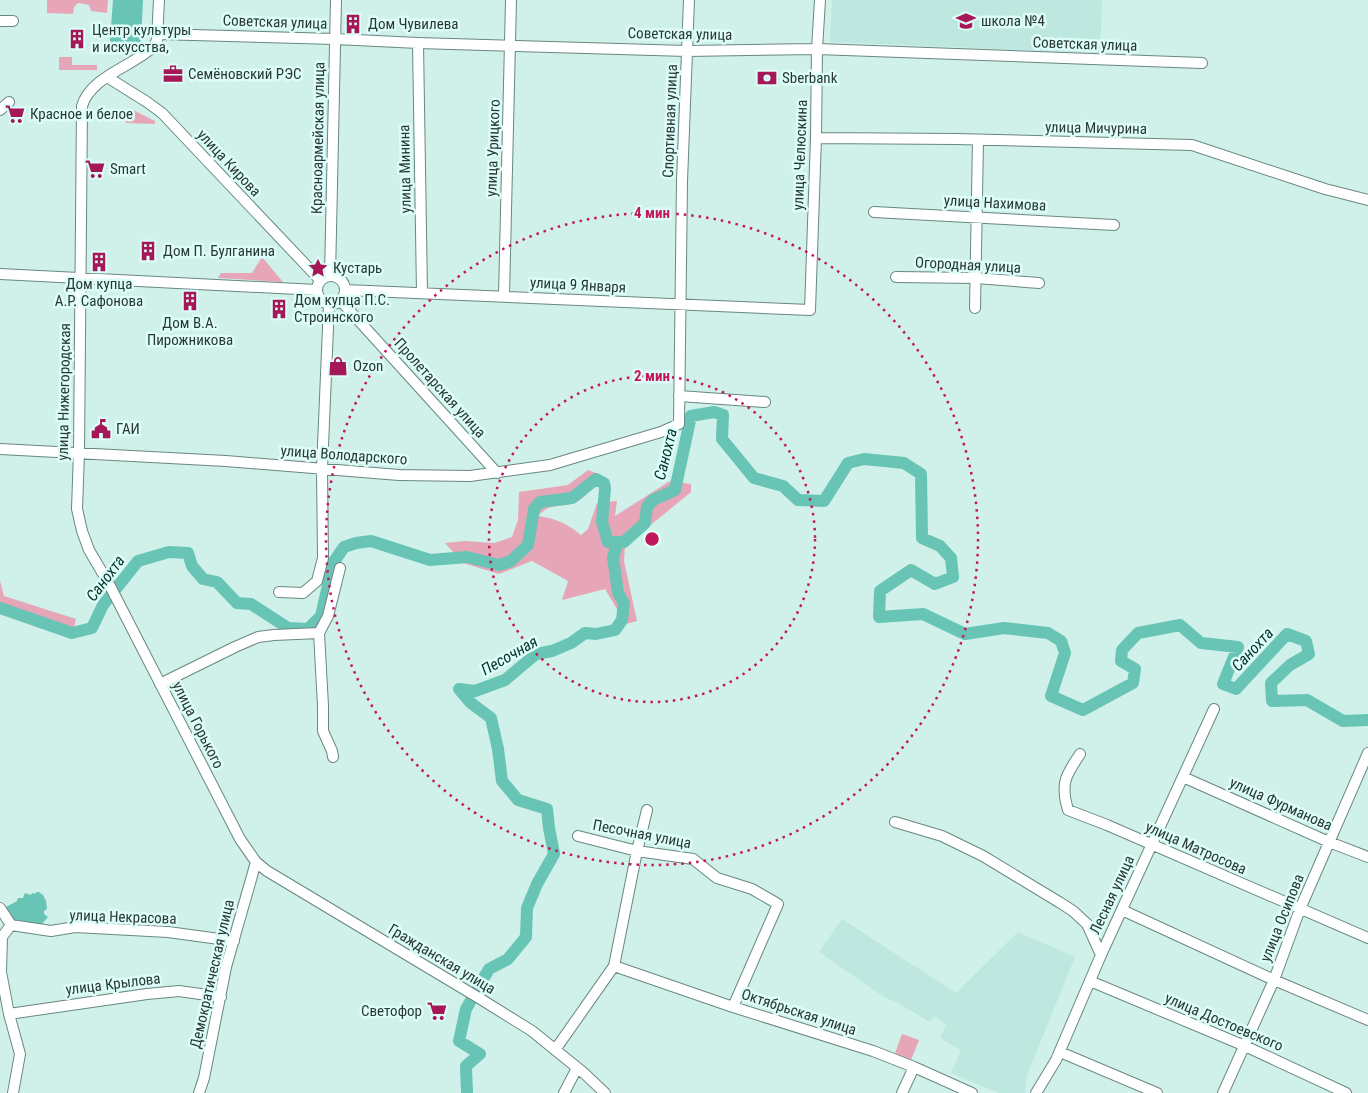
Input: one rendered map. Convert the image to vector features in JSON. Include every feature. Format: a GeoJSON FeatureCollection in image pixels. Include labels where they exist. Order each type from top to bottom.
{"type":"FeatureCollection","features":[{"type":"Feature","properties":{"kind":"street"},"geometry":{"type":"LineString","coordinates":[[157,34],[159,0]]}},
{"type":"Feature","properties":{"kind":"street","name":"Красноармейская улица"},"geometry":{"type":"LineString","coordinates":[[322,282],[336,0]]}},
{"type":"Feature","properties":{"kind":"street","name":"улица Урицкого"},"geometry":{"type":"LineString","coordinates":[[504,296],[511,0]]}},
{"type":"Feature","properties":{"kind":"street","name":"Спортивная улица"},"geometry":{"type":"LineString","coordinates":[[679,424],[682,181],[689,0]]}},
{"type":"Feature","properties":{"kind":"street","name":"улица Челюскина"},"geometry":{"type":"LineString","coordinates":[[810,310],[820,0]]}},
{"type":"Feature","properties":{"kind":"street"},"geometry":{"type":"LineString","coordinates":[[0,21],[13,21]]}},
{"type":"Feature","properties":{"kind":"street","name":"Советская улица"},"geometry":{"type":"LineString","coordinates":[[157,34],[687,51],[817,49],[1202,63]]}},
{"type":"Feature","properties":{"kind":"street","name":"улица Нижегородская"},"geometry":{"type":"LineString","coordinates":[[117,600],[89,550],[77,509],[82,106],[91,90],[152,48],[156,43],[157,34]]}},
{"type":"Feature","properties":{"kind":"street","name":"улица Минина"},"geometry":{"type":"LineString","coordinates":[[418,43],[422,293]]}},
{"type":"Feature","properties":{"kind":"street","name":"улица Кирова"},"geometry":{"type":"LineString","coordinates":[[105,79],[147,102],[162,113],[322,282]]}},
{"type":"Feature","properties":{"kind":"street"},"geometry":{"type":"LineString","coordinates":[[0,110],[9,102]]}},
{"type":"Feature","properties":{"kind":"street","name":"улица Мичурина"},"geometry":{"type":"LineString","coordinates":[[816,138],[1192,145],[1325,189],[1368,200]]}},
{"type":"Feature","properties":{"kind":"street"},"geometry":{"type":"LineString","coordinates":[[975,308],[978,140]]}},
{"type":"Feature","properties":{"kind":"street","name":"улица Нахимова"},"geometry":{"type":"LineString","coordinates":[[874,212],[1114,225]]}},
{"type":"Feature","properties":{"kind":"street"},"geometry":{"type":"LineString","coordinates":[[0,274],[80,278],[322,282],[339,278],[345,290],[340,300],[329,304],[319,298],[322,282]]}},
{"type":"Feature","properties":{"kind":"street","name":"Огородная улица"},"geometry":{"type":"LineString","coordinates":[[896,277],[976,278],[1039,283]]}},
{"type":"Feature","properties":{"kind":"street","name":"улица 9 Января"},"geometry":{"type":"LineString","coordinates":[[345,290],[810,310]]}},
{"type":"Feature","properties":{"kind":"street","name":"Пролетарская улица"},"geometry":{"type":"LineString","coordinates":[[340,300],[497,473]]}},
{"type":"Feature","properties":{"kind":"street"},"geometry":{"type":"LineString","coordinates":[[279,592],[303,593],[317,580],[323,558],[322,469],[329,304]]}},
{"type":"Feature","properties":{"kind":"street"},"geometry":{"type":"LineString","coordinates":[[679,396],[765,402]]}},
{"type":"Feature","properties":{"kind":"street","name":"улица Володарского"},"geometry":{"type":"LineString","coordinates":[[0,449],[226,461],[408,475],[470,476],[550,465],[662,432],[679,424]]}},
{"type":"Feature","properties":{"kind":"street"},"geometry":{"type":"LineString","coordinates":[[333,757],[322,731],[323,706],[319,633],[328,616],[340,568]]}},
{"type":"Feature","properties":{"kind":"street","name":"улица Горького"},"geometry":{"type":"LineString","coordinates":[[117,600],[240,839],[256,862]]}},
{"type":"Feature","properties":{"kind":"street"},"geometry":{"type":"LineString","coordinates":[[160,684],[258,637],[319,633]]}},
{"type":"Feature","properties":{"kind":"street","name":"Лесная улица"},"geometry":{"type":"LineString","coordinates":[[1036,1093],[1060,1052],[1101,955],[1214,709]]}},
{"type":"Feature","properties":{"kind":"street","name":"улица Осипова"},"geometry":{"type":"LineString","coordinates":[[1223,1093],[1274,980],[1300,909],[1368,753]]}},
{"type":"Feature","properties":{"kind":"street","name":"улица Матросова"},"geometry":{"type":"LineString","coordinates":[[1080,754],[1066,776],[1064,798],[1068,810],[1152,844],[1368,938]]}},
{"type":"Feature","properties":{"kind":"street","name":"улица Фурманова"},"geometry":{"type":"LineString","coordinates":[[1183,777],[1368,857]]}},
{"type":"Feature","properties":{"kind":"street"},"geometry":{"type":"LineString","coordinates":[[555,1050],[614,966],[647,810]]}},
{"type":"Feature","properties":{"kind":"street"},"geometry":{"type":"LineString","coordinates":[[895,822],[942,836],[983,856],[1073,911],[1087,924],[1101,955]]}},
{"type":"Feature","properties":{"kind":"street","name":"Песочная улица"},"geometry":{"type":"LineString","coordinates":[[578,836],[637,851],[693,859],[717,878],[752,889],[778,904],[733,1007]]}},
{"type":"Feature","properties":{"kind":"street","name":"Демократическая улица"},"geometry":{"type":"LineString","coordinates":[[199,1093],[204,1078],[226,967],[256,862]]}},
{"type":"Feature","properties":{"kind":"street","name":"Гражданская улица"},"geometry":{"type":"LineString","coordinates":[[256,862],[275,876],[532,1031],[605,1093]]}},
{"type":"Feature","properties":{"kind":"street"},"geometry":{"type":"LineString","coordinates":[[0,908],[11,926],[2,936],[1,972],[9,1014],[20,1054],[12,1093]]}},
{"type":"Feature","properties":{"kind":"street"},"geometry":{"type":"LineString","coordinates":[[1122,910],[1274,980],[1368,1020]]}},
{"type":"Feature","properties":{"kind":"street","name":"улица Некрасова"},"geometry":{"type":"LineString","coordinates":[[11,926],[51,930],[75,927],[168,932],[234,941]]}},
{"type":"Feature","properties":{"kind":"street","name":"Октябрьская улица"},"geometry":{"type":"LineString","coordinates":[[614,966],[873,1052],[914,1067],[972,1093]]}},
{"type":"Feature","properties":{"kind":"street","name":"улица Достоевского"},"geometry":{"type":"LineString","coordinates":[[1090,981],[1245,1046],[1346,1093]]}},
{"type":"Feature","properties":{"kind":"street","name":"улица Крылова"},"geometry":{"type":"LineString","coordinates":[[9,1014],[179,991],[221,997]]}},
{"type":"Feature","properties":{"kind":"street"},"geometry":{"type":"LineString","coordinates":[[1060,1052],[1157,1093]]}},
{"type":"Feature","properties":{"kind":"street"},"geometry":{"type":"LineString","coordinates":[[902,1093],[914,1067]]}},
{"type":"Feature","properties":{"kind":"street"},"geometry":{"type":"LineString","coordinates":[[564,1093],[577,1068]]}},
{"type":"Feature","properties":{"kind":"shaded area"},"geometry":{"type":"Polygon","coordinates":[[[47,0],[108,0],[107,13],[91,11],[89,5],[78,3],[74,7],[73,14],[47,13],[47,0]]]}},
{"type":"Feature","properties":{"kind":"shaded area"},"geometry":{"type":"Polygon","coordinates":[[[113,0],[143,0],[141,41],[138,44],[111,43],[113,0]]]}},
{"type":"Feature","properties":{"kind":"shaded area","name":"школа №4"},"geometry":{"type":"Polygon","coordinates":[[[832,0],[1102,0],[1100,53],[830,42],[832,0]]]}},
{"type":"Feature","properties":{"kind":"shaded area"},"geometry":{"type":"Polygon","coordinates":[[[59,57],[72,57],[72,65],[97,65],[97,70],[59,70],[59,57]]]}},
{"type":"Feature","properties":{"kind":"shaded area"},"geometry":{"type":"Polygon","coordinates":[[[131,109],[155,121],[155,124],[126,123],[126,111],[131,111],[131,109]]]}},
{"type":"Feature","properties":{"kind":"shaded area"},"geometry":{"type":"Polygon","coordinates":[[[262,257],[283,282],[218,278],[221,273],[252,273],[262,257]]]}},
{"type":"Feature","properties":{"kind":"shaded area"},"geometry":{"type":"Polygon","coordinates":[[[588,470],[601,475],[586,495],[574,503],[547,509],[538,516],[561,522],[581,535],[588,529],[597,503],[617,501],[615,516],[670,481],[691,484],[691,492],[625,546],[624,561],[637,621],[626,624],[605,589],[562,600],[568,581],[532,561],[499,574],[463,563],[445,543],[465,541],[494,543],[512,537],[518,520],[519,492],[568,485],[588,470]]]}},
{"type":"Feature","properties":{"kind":"shaded area"},"geometry":{"type":"Polygon","coordinates":[[[0,581],[4,596],[76,619],[72,637],[0,611],[0,581]]]}},
{"type":"Feature","properties":{"kind":"shaded area"},"geometry":{"type":"Polygon","coordinates":[[[36,892],[44,896],[46,900],[47,909],[44,911],[44,914],[48,917],[41,925],[37,923],[34,925],[18,924],[9,917],[11,914],[6,907],[17,901],[18,898],[23,898],[25,893],[30,895],[36,894],[36,892]]]}},
{"type":"Feature","properties":{"kind":"shaded area"},"geometry":{"type":"Polygon","coordinates":[[[842,919],[956,993],[1018,932],[1075,957],[1027,1075],[1025,1093],[999,1093],[951,1073],[961,1050],[940,1038],[946,1025],[934,1016],[930,1022],[884,997],[819,952],[842,919]]]}},
{"type":"Feature","properties":{"kind":"shaded area"},"geometry":{"type":"Polygon","coordinates":[[[902,1034],[919,1040],[911,1060],[895,1053],[902,1034]]]}},
{"type":"Feature","properties":{"kind":"waterway","name":"Санохта"},"geometry":{"type":"LineString","coordinates":[[0,608],[72,633],[92,628],[103,605],[138,561],[169,552],[188,553],[192,566],[203,579],[217,582],[237,603],[251,604],[288,628],[308,629],[321,616],[333,563],[344,547],[356,543],[371,541],[430,560],[467,557],[499,565],[511,561],[528,545],[534,509],[540,502],[572,498],[596,479],[604,483],[602,522],[608,542],[624,542],[645,523],[647,507],[653,500],[675,490],[691,416],[714,412],[723,415],[722,439],[754,478],[783,486],[798,500],[824,501],[848,463],[864,459],[904,463],[921,474],[922,538],[940,546],[951,558],[953,577],[935,584],[911,570],[880,591],[879,617],[923,614],[965,634],[1004,628],[1048,633],[1061,641],[1065,653],[1051,696],[1083,710],[1133,683],[1135,669],[1121,661],[1122,650],[1138,633],[1180,625],[1201,643],[1238,647],[1223,684],[1236,689],[1287,634],[1306,641],[1309,654],[1290,665],[1271,683],[1272,701],[1307,700],[1343,721],[1368,720]]}},
{"type":"Feature","properties":{"kind":"waterway","name":"Песочная"},"geometry":{"type":"LineString","coordinates":[[467,1093],[466,1066],[480,1054],[459,1041],[466,1009],[489,969],[508,959],[526,937],[527,908],[537,884],[554,854],[547,809],[518,800],[502,781],[498,749],[491,718],[471,703],[459,689],[475,691],[505,680],[536,654],[552,651],[571,643],[585,633],[596,634],[615,630],[622,620],[624,603],[618,593],[613,557],[618,542]]}},
{"type":"Feature","properties":{"kind":"place","name":"школа №4"},"geometry":{"type":"Point","coordinates":[966,21]}},
{"type":"Feature","properties":{"kind":"place","name":"Дом Чувилева"},"geometry":{"type":"Point","coordinates":[353,24]}},
{"type":"Feature","properties":{"kind":"place","name":"Центр культуры и искусства,"},"geometry":{"type":"Point","coordinates":[77,39]}},
{"type":"Feature","properties":{"kind":"place","name":"Семёновский РЭС"},"geometry":{"type":"Point","coordinates":[173,74]}},
{"type":"Feature","properties":{"kind":"place","name":"Sberbank"},"geometry":{"type":"Point","coordinates":[767,78]}},
{"type":"Feature","properties":{"kind":"place","name":"Красное и белое"},"geometry":{"type":"Point","coordinates":[15,114]}},
{"type":"Feature","properties":{"kind":"place","name":"Smart"},"geometry":{"type":"Point","coordinates":[95,169]}},
{"type":"Feature","properties":{"kind":"place","name":"Дом П. Булганина"},"geometry":{"type":"Point","coordinates":[148,251]}},
{"type":"Feature","properties":{"kind":"place","name":"Дом купца А.Р. Сафонова"},"geometry":{"type":"Point","coordinates":[99,262]}},
{"type":"Feature","properties":{"kind":"place","name":"Кустарь"},"geometry":{"type":"Point","coordinates":[318,268]}},
{"type":"Feature","properties":{"kind":"place","name":"Дом В.А. Пирожникова"},"geometry":{"type":"Point","coordinates":[190,301]}},
{"type":"Feature","properties":{"kind":"place","name":"Дом купца П.С. Строинского"},"geometry":{"type":"Point","coordinates":[279,309]}},
{"type":"Feature","properties":{"kind":"place","name":"Ozon"},"geometry":{"type":"Point","coordinates":[338,366]}},
{"type":"Feature","properties":{"kind":"place","name":"ГАИ"},"geometry":{"type":"Point","coordinates":[101,429]}},
{"type":"Feature","properties":{"kind":"place","name":"Светофор"},"geometry":{"type":"Point","coordinates":[437,1011]}}]}
